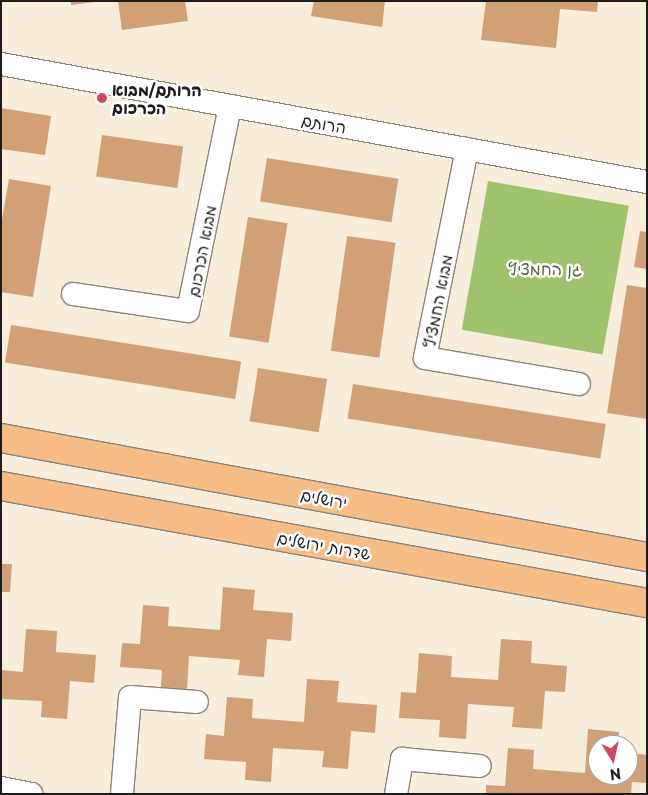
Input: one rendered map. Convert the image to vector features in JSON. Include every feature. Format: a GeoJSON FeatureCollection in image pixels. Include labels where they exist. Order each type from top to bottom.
{"type":"FeatureCollection","features":[{"type":"Feature","properties":{"kind":"main road","name":"ירושלים"},"geometry":{"type":"LineString","coordinates":[[1,438],[647,557]]}},
{"type":"Feature","properties":{"kind":"main road","name":"שדרות ירושלים"},"geometry":{"type":"LineString","coordinates":[[1,486],[647,603]]}},
{"type":"Feature","properties":{"kind":"street","name":"הרותם"},"geometry":{"type":"LineString","coordinates":[[1,64],[647,182]]}},
{"type":"Feature","properties":{"kind":"street","name":"מבוא הכרכום"},"geometry":{"type":"LineString","coordinates":[[73,294],[188,312],[230,106]]}},
{"type":"Feature","properties":{"kind":"street","name":"מבוא החמציץ"},"geometry":{"type":"LineString","coordinates":[[467,149],[425,358],[579,384]]}},
{"type":"Feature","properties":{"kind":"street"},"geometry":{"type":"LineString","coordinates":[[122,794],[130,697],[197,702]]}},
{"type":"Feature","properties":{"kind":"street"},"geometry":{"type":"LineString","coordinates":[[396,794],[402,759],[480,766]]}},
{"type":"Feature","properties":{"kind":"street"},"geometry":{"type":"LineString","coordinates":[[1,788],[31,794]]}},
{"type":"Feature","properties":{"kind":"green space","name":"גן החמציץ"},"geometry":{"type":"Polygon","coordinates":[[[488,181],[629,206],[603,355],[462,330],[488,181]]]}},
{"type":"Feature","properties":{"kind":"building"},"geometry":{"type":"Polygon","coordinates":[[[71,1],[95,1],[95,2],[71,5],[71,1]]]}},
{"type":"Feature","properties":{"kind":"building"},"geometry":{"type":"Polygon","coordinates":[[[118,1],[185,1],[188,21],[122,30],[118,1]]]}},
{"type":"Feature","properties":{"kind":"building"},"geometry":{"type":"Polygon","coordinates":[[[314,1],[385,1],[382,27],[311,16],[314,1]]]}},
{"type":"Feature","properties":{"kind":"building"},"geometry":{"type":"Polygon","coordinates":[[[486,1],[598,1],[597,12],[560,9],[556,48],[481,40],[486,1]]]}},
{"type":"Feature","properties":{"kind":"building"},"geometry":{"type":"Polygon","coordinates":[[[1,108],[51,116],[45,155],[1,149],[1,108]]]}},
{"type":"Feature","properties":{"kind":"building"},"geometry":{"type":"Polygon","coordinates":[[[102,135],[183,146],[177,188],[96,177],[102,135]]]}},
{"type":"Feature","properties":{"kind":"building"},"geometry":{"type":"Polygon","coordinates":[[[267,158],[398,179],[391,222],[260,201],[267,158]]]}},
{"type":"Feature","properties":{"kind":"building"},"geometry":{"type":"Polygon","coordinates":[[[9,179],[51,186],[33,297],[1,292],[1,225],[9,179]]]}},
{"type":"Feature","properties":{"kind":"building"},"geometry":{"type":"Polygon","coordinates":[[[248,217],[288,223],[269,343],[229,337],[248,217]]]}},
{"type":"Feature","properties":{"kind":"building"},"geometry":{"type":"Polygon","coordinates":[[[640,231],[647,232],[647,269],[634,267],[640,231]]]}},
{"type":"Feature","properties":{"kind":"building"},"geometry":{"type":"Polygon","coordinates":[[[347,236],[396,243],[379,358],[331,351],[347,236]]]}},
{"type":"Feature","properties":{"kind":"building"},"geometry":{"type":"Polygon","coordinates":[[[627,285],[647,288],[647,419],[607,413],[627,285]]]}},
{"type":"Feature","properties":{"kind":"building"},"geometry":{"type":"Polygon","coordinates":[[[11,325],[241,361],[235,399],[5,363],[11,325]]]}},
{"type":"Feature","properties":{"kind":"building"},"geometry":{"type":"Polygon","coordinates":[[[258,368],[327,379],[319,432],[250,421],[258,368]]]}},
{"type":"Feature","properties":{"kind":"building"},"geometry":{"type":"Polygon","coordinates":[[[353,384],[606,424],[600,459],[348,419],[353,384]]]}},
{"type":"Feature","properties":{"kind":"building"},"geometry":{"type":"Polygon","coordinates":[[[1,564],[12,564],[10,592],[1,592],[1,564]]]}},
{"type":"Feature","properties":{"kind":"building"},"geometry":{"type":"Polygon","coordinates":[[[223,587],[255,590],[253,610],[293,613],[291,641],[267,639],[264,677],[238,675],[240,660],[189,656],[187,690],[161,688],[162,670],[120,667],[122,643],[140,644],[143,605],[169,607],[168,626],[220,630],[223,587]]]}},
{"type":"Feature","properties":{"kind":"building"},"geometry":{"type":"Polygon","coordinates":[[[26,629],[57,631],[56,652],[96,655],[94,683],[70,681],[67,719],[41,717],[42,701],[1,699],[1,670],[23,672],[26,629]]]}},
{"type":"Feature","properties":{"kind":"building"},"geometry":{"type":"Polygon","coordinates":[[[501,639],[532,641],[531,663],[567,666],[565,692],[545,691],[542,729],[512,727],[514,707],[468,704],[466,739],[439,737],[440,720],[399,718],[401,692],[416,693],[419,653],[452,656],[451,677],[498,680],[501,639]]]}},
{"type":"Feature","properties":{"kind":"building"},"geometry":{"type":"Polygon","coordinates":[[[307,679],[339,681],[337,702],[377,705],[375,733],[351,731],[348,769],[322,767],[324,751],[273,748],[271,782],[245,780],[246,762],[204,759],[206,734],[224,736],[227,697],[253,699],[252,718],[304,722],[307,679]]]}},
{"type":"Feature","properties":{"kind":"building"},"geometry":{"type":"Polygon","coordinates":[[[588,729],[619,732],[619,735],[588,735],[588,785],[632,785],[631,794],[486,794],[486,785],[505,786],[508,748],[534,750],[533,769],[585,773],[588,729]]]}},
{"type":"Feature","properties":{"kind":"building"},"geometry":{"type":"Polygon","coordinates":[[[638,754],[647,755],[647,783],[638,782],[638,754]]]}},
{"type":"Feature","properties":{"kind":"place","name":"הרותם/מבוא הכרכום"},"geometry":{"type":"Point","coordinates":[102,98]}}]}
